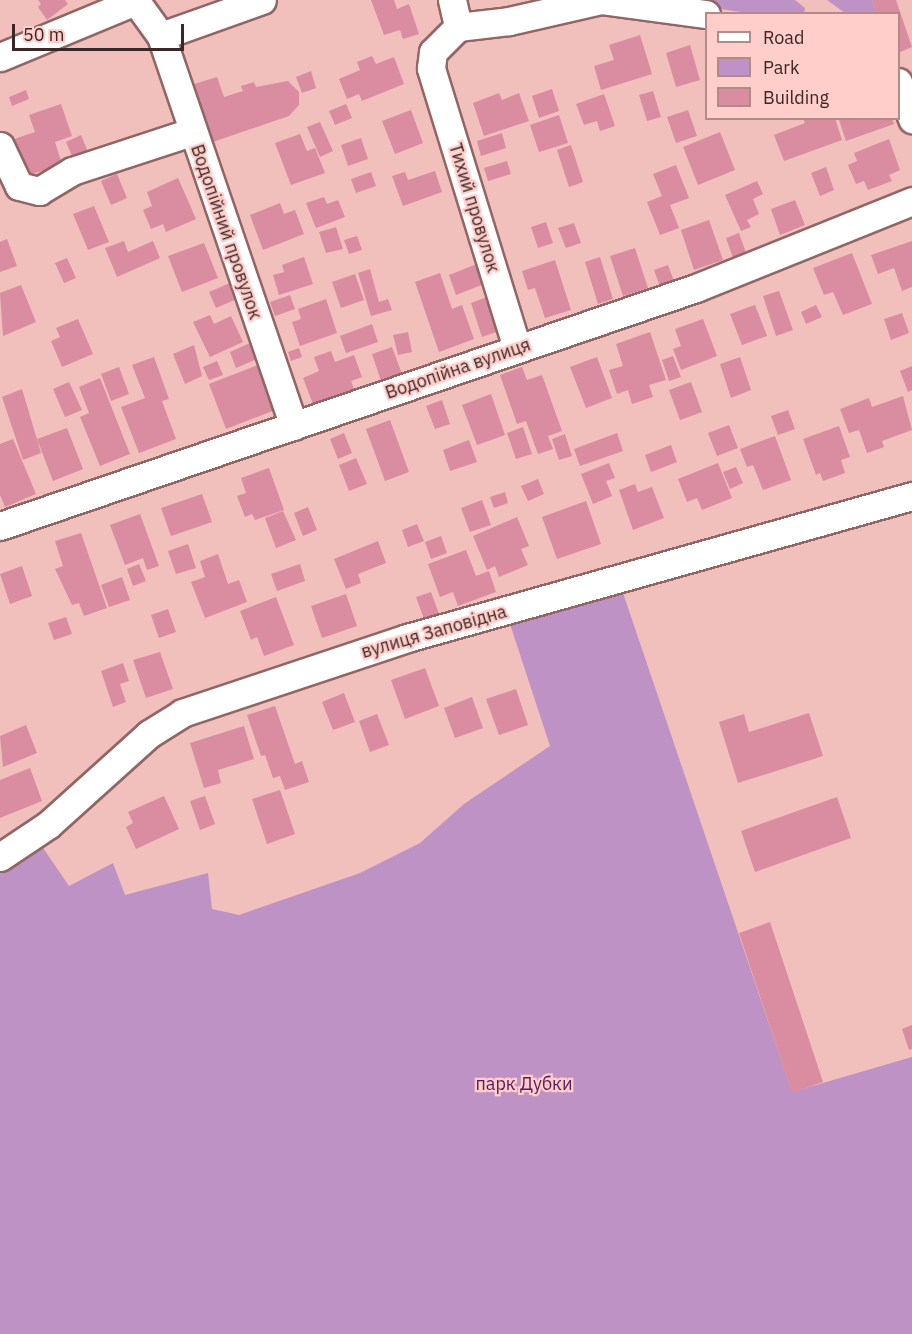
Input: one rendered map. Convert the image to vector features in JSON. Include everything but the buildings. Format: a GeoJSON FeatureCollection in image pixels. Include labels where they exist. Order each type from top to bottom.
{"type":"FeatureCollection","features":[{"type":"Feature","properties":{"kind":"street"},"geometry":{"type":"LineString","coordinates":[[0,57],[135,0]]}},
{"type":"Feature","properties":{"kind":"street","name":"Водопійний провулок"},"geometry":{"type":"LineString","coordinates":[[135,0],[161,36],[191,132],[294,426]]}},
{"type":"Feature","properties":{"kind":"street"},"geometry":{"type":"LineString","coordinates":[[161,36],[262,0]]}},
{"type":"Feature","properties":{"kind":"street"},"geometry":{"type":"LineString","coordinates":[[452,0],[458,27],[508,21],[602,0],[705,14]]}},
{"type":"Feature","properties":{"kind":"street","name":"Тихий провулок"},"geometry":{"type":"LineString","coordinates":[[458,27],[433,52],[431,68],[517,348]]}},
{"type":"Feature","properties":{"kind":"street"},"geometry":{"type":"LineString","coordinates":[[900,87],[912,119]]}},
{"type":"Feature","properties":{"kind":"street"},"geometry":{"type":"LineString","coordinates":[[0,146],[19,186],[39,191],[72,171],[191,132]]}},
{"type":"Feature","properties":{"kind":"street","name":"Водопійна вулиця"},"geometry":{"type":"LineString","coordinates":[[0,526],[696,288],[912,201]]}},
{"type":"Feature","properties":{"kind":"street","name":"вулиця Заповідна"},"geometry":{"type":"LineString","coordinates":[[0,856],[48,825],[149,734],[182,713],[407,638],[912,496]]}},
{"type":"Feature","properties":{"kind":"green space"},"geometry":{"type":"Polygon","coordinates":[[[654,0],[795,0],[805,8],[804,12],[742,12],[654,0]]]}},
{"type":"Feature","properties":{"kind":"green space"},"geometry":{"type":"Polygon","coordinates":[[[827,0],[872,0],[877,12],[844,12],[827,0]]]}},
{"type":"Feature","properties":{"kind":"green space","name":"парк Дубки"},"geometry":{"type":"Polygon","coordinates":[[[620,584],[792,1092],[912,1057],[912,1334],[0,1334],[0,863],[39,842],[69,886],[113,863],[125,895],[208,873],[212,909],[239,915],[360,873],[420,843],[464,804],[550,746],[508,618],[620,584]]]}}]}
